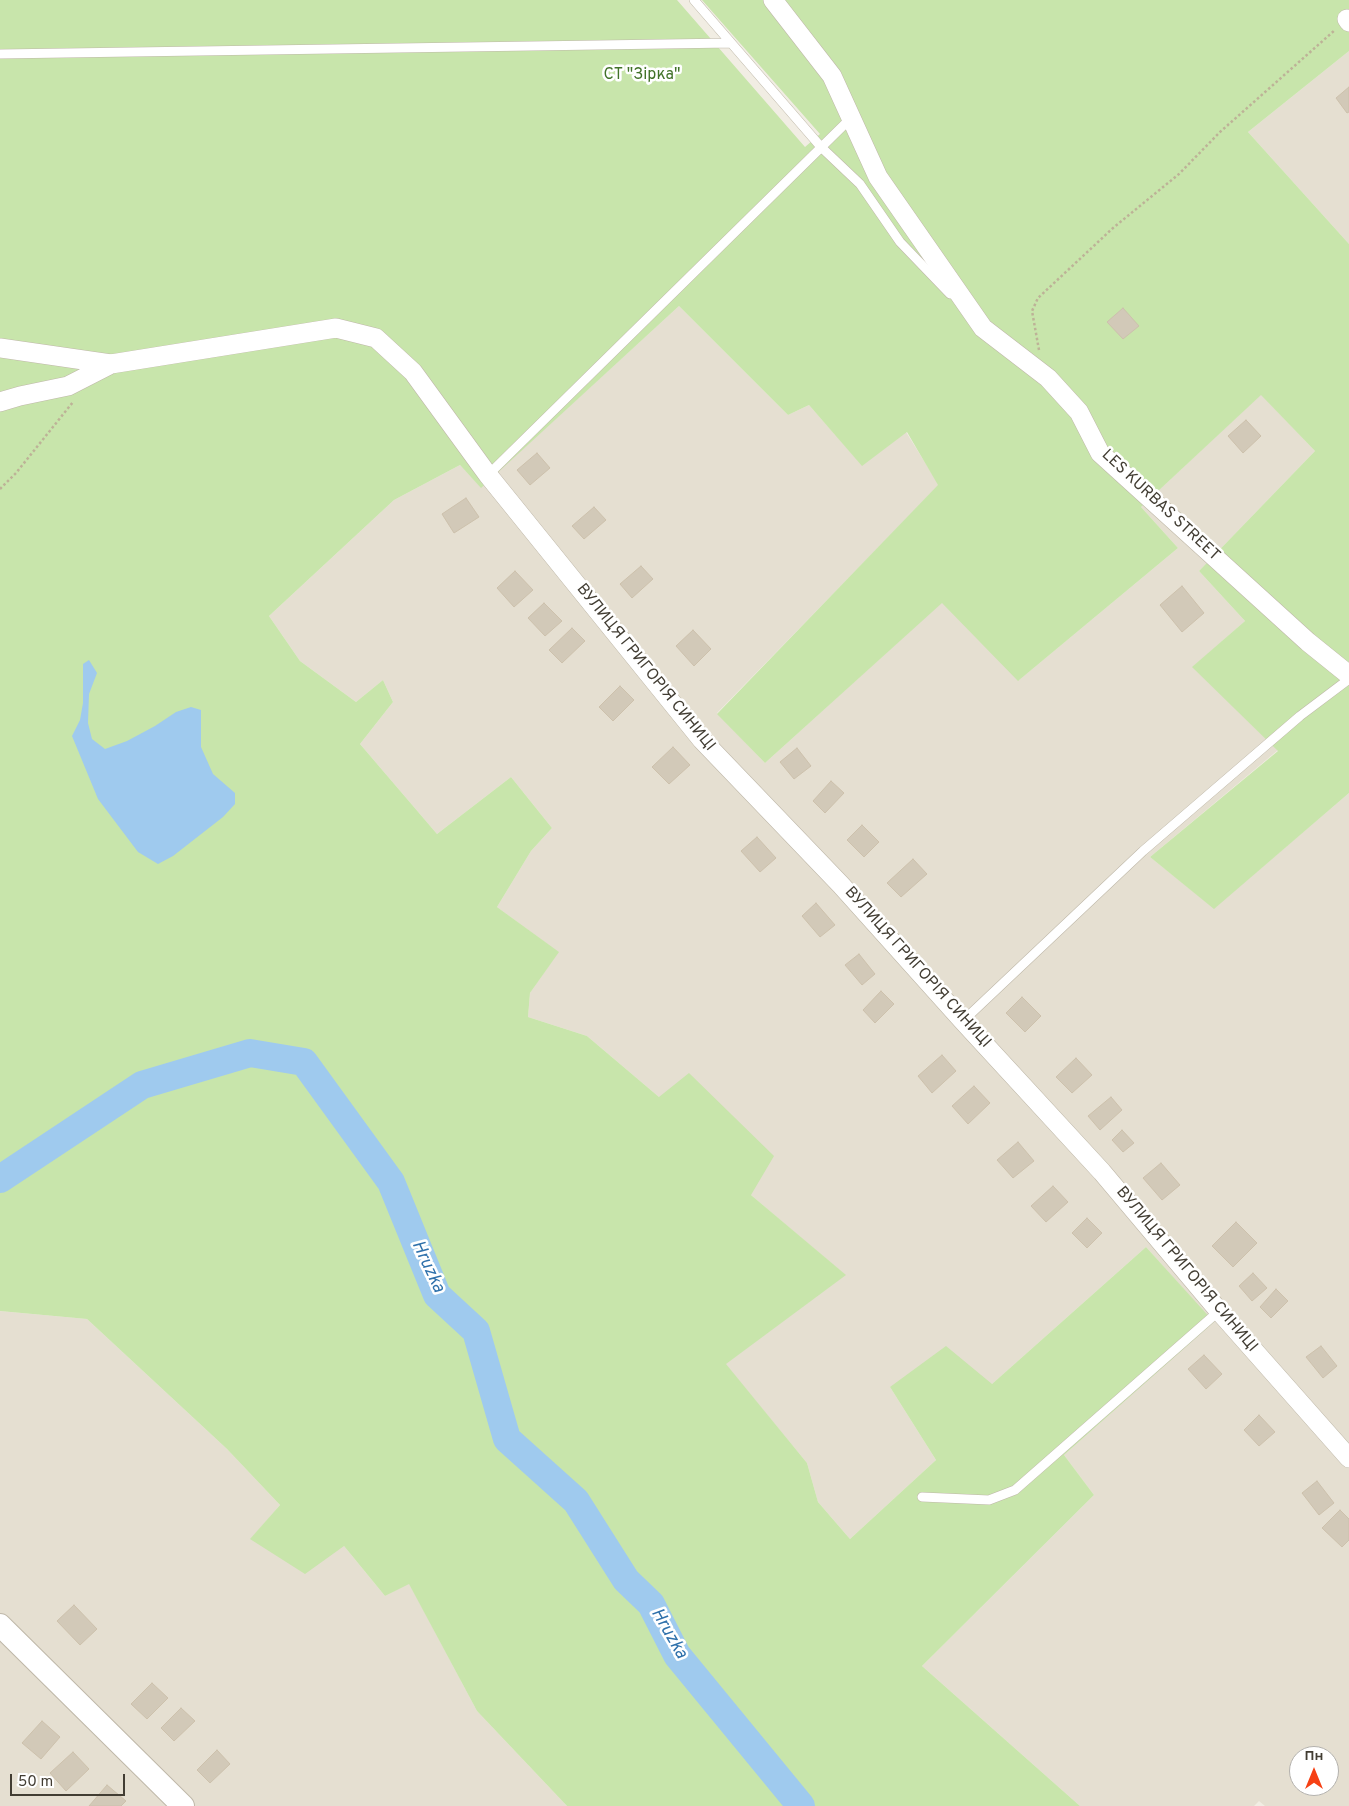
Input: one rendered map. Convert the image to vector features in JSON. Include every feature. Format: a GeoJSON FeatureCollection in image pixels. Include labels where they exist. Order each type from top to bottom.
{"type":"FeatureCollection","features":[{"type":"Feature","properties":{"kind":"street","name":"LES KURBAS STREET"},"geometry":{"type":"LineString","coordinates":[[773,0],[832,76],[878,177],[983,328],[1048,378],[1079,412],[1100,453],[1308,642],[1349,675]]}},
{"type":"Feature","properties":{"kind":"street","name":"ВУЛИЦЯ ГРИГОРІЯ СИНИЦІ"},"geometry":{"type":"LineString","coordinates":[[111,364],[336,328],[376,338],[413,372],[488,475],[702,740],[842,884],[963,1021],[1102,1172],[1219,1311],[1349,1458]]}},
{"type":"Feature","properties":{"kind":"street"},"geometry":{"type":"LineString","coordinates":[[0,348],[111,364]]}},
{"type":"Feature","properties":{"kind":"street"},"geometry":{"type":"LineString","coordinates":[[0,402],[68,386],[111,364]]}},
{"type":"Feature","properties":{"kind":"street"},"geometry":{"type":"LineString","coordinates":[[0,1625],[183,1806]]}},
{"type":"Feature","properties":{"kind":"lane"},"geometry":{"type":"LineString","coordinates":[[694,0],[821,147],[860,184],[900,242],[983,328]]}},
{"type":"Feature","properties":{"kind":"lane"},"geometry":{"type":"LineString","coordinates":[[0,54],[731,43]]}},
{"type":"Feature","properties":{"kind":"lane"},"geometry":{"type":"LineString","coordinates":[[488,475],[851,118]]}},
{"type":"Feature","properties":{"kind":"lane"},"geometry":{"type":"LineString","coordinates":[[963,1021],[1143,851],[1300,716],[1349,679]]}},
{"type":"Feature","properties":{"kind":"lane"},"geometry":{"type":"LineString","coordinates":[[922,1497],[989,1500],[1015,1490],[1219,1311]]}},
{"type":"Feature","properties":{"kind":"path"},"geometry":{"type":"LineString","coordinates":[[1039,352],[1032,310],[1038,298],[1113,228],[1179,174],[1220,132],[1348,21]]}},
{"type":"Feature","properties":{"kind":"path"},"geometry":{"type":"LineString","coordinates":[[0,489],[16,473],[78,395]]}},
{"type":"Feature","properties":{"kind":"shaded area"},"geometry":{"type":"Polygon","coordinates":[[[1349,51],[1349,244],[1248,132],[1349,51]]]}},
{"type":"Feature","properties":{"kind":"shaded area"},"geometry":{"type":"Polygon","coordinates":[[[679,306],[788,415],[809,405],[862,465],[906,432],[939,485],[717,713],[765,763],[942,602],[1019,680],[1178,548],[1141,507],[1261,394],[1315,451],[1199,571],[1245,621],[1193,667],[1278,750],[1150,857],[1214,908],[1349,793],[1349,1806],[1265,1806],[1259,1801],[1254,1806],[1080,1806],[922,1666],[1094,1495],[1064,1455],[1213,1322],[1146,1247],[992,1384],[890,1387],[936,1460],[850,1539],[818,1502],[807,1463],[725,1364],[845,1275],[751,1195],[659,1097],[587,1036],[528,1017],[530,993],[558,952],[497,907],[531,851],[552,828],[511,777],[437,834],[360,744],[393,702],[383,680],[356,702],[300,661],[269,616],[394,500],[460,465],[481,487],[679,306]]]}},
{"type":"Feature","properties":{"kind":"shaded area"},"geometry":{"type":"Polygon","coordinates":[[[0,1311],[87,1319],[227,1449],[280,1505],[251,1539],[344,1546],[385,1596],[409,1583],[477,1711],[567,1806],[0,1806],[0,1311]]]}},
{"type":"Feature","properties":{"kind":"green space","name":"СТ \"Зірка\""},"geometry":{"type":"Polygon","coordinates":[[[0,0],[677,0],[805,147],[820,134],[702,0],[1349,0],[1349,51],[1248,132],[1349,244],[1349,793],[1214,909],[1150,857],[1278,751],[1192,667],[1245,621],[1199,571],[1315,451],[1261,395],[1141,507],[1178,548],[1018,681],[942,603],[765,763],[717,714],[938,485],[907,432],[862,466],[809,405],[788,415],[679,306],[481,488],[460,465],[394,500],[269,616],[300,661],[356,702],[383,680],[393,702],[360,744],[437,834],[511,777],[552,828],[531,851],[497,907],[559,952],[530,993],[528,1017],[587,1036],[659,1097],[689,1073],[774,1156],[751,1195],[846,1275],[726,1364],[807,1463],[818,1502],[850,1539],[936,1460],[890,1387],[946,1346],[992,1384],[1146,1247],[1214,1322],[1064,1455],[1094,1495],[922,1666],[1080,1806],[567,1806],[477,1711],[409,1584],[385,1596],[344,1546],[305,1574],[250,1539],[280,1505],[227,1449],[87,1319],[0,1311],[0,0]]]}},
{"type":"Feature","properties":{"kind":"water"},"geometry":{"type":"Polygon","coordinates":[[[89,660],[97,673],[89,694],[88,723],[92,739],[105,749],[127,741],[176,712],[191,707],[201,710],[201,747],[213,774],[235,793],[235,804],[223,817],[173,856],[158,864],[138,852],[98,799],[72,736],[80,720],[83,703],[83,664],[89,660]]]}},
{"type":"Feature","properties":{"kind":"building"},"geometry":{"type":"Polygon","coordinates":[[[1349,87],[1349,112],[1347,113],[1336,98],[1349,87]]]}},
{"type":"Feature","properties":{"kind":"building"},"geometry":{"type":"Polygon","coordinates":[[[1123,308],[1139,326],[1123,339],[1107,322],[1123,308]]]}},
{"type":"Feature","properties":{"kind":"building"},"geometry":{"type":"Polygon","coordinates":[[[1246,420],[1261,436],[1243,453],[1228,436],[1246,420]]]}},
{"type":"Feature","properties":{"kind":"building"},"geometry":{"type":"Polygon","coordinates":[[[537,453],[550,468],[530,485],[517,470],[537,453]]]}},
{"type":"Feature","properties":{"kind":"building"},"geometry":{"type":"Polygon","coordinates":[[[466,498],[479,517],[454,533],[442,514],[466,498]]]}},
{"type":"Feature","properties":{"kind":"building"},"geometry":{"type":"Polygon","coordinates":[[[594,507],[606,520],[584,539],[572,526],[594,507]]]}},
{"type":"Feature","properties":{"kind":"building"},"geometry":{"type":"Polygon","coordinates":[[[641,566],[653,579],[632,598],[620,584],[641,566]]]}},
{"type":"Feature","properties":{"kind":"building"},"geometry":{"type":"Polygon","coordinates":[[[515,571],[533,590],[514,607],[497,588],[515,571]]]}},
{"type":"Feature","properties":{"kind":"building"},"geometry":{"type":"Polygon","coordinates":[[[1182,586],[1204,613],[1182,632],[1160,605],[1182,586]]]}},
{"type":"Feature","properties":{"kind":"building"},"geometry":{"type":"Polygon","coordinates":[[[544,603],[562,621],[545,636],[528,618],[544,603]]]}},
{"type":"Feature","properties":{"kind":"building"},"geometry":{"type":"Polygon","coordinates":[[[572,628],[585,641],[562,663],[549,650],[572,628]]]}},
{"type":"Feature","properties":{"kind":"building"},"geometry":{"type":"Polygon","coordinates":[[[693,630],[711,649],[694,666],[676,646],[693,630]]]}},
{"type":"Feature","properties":{"kind":"building"},"geometry":{"type":"Polygon","coordinates":[[[620,686],[634,700],[613,721],[599,707],[620,686]]]}},
{"type":"Feature","properties":{"kind":"building"},"geometry":{"type":"Polygon","coordinates":[[[673,747],[690,765],[669,784],[652,767],[673,747]]]}},
{"type":"Feature","properties":{"kind":"building"},"geometry":{"type":"Polygon","coordinates":[[[797,748],[811,766],[794,779],[780,762],[797,748]]]}},
{"type":"Feature","properties":{"kind":"building"},"geometry":{"type":"Polygon","coordinates":[[[831,781],[844,793],[825,813],[813,801],[831,781]]]}},
{"type":"Feature","properties":{"kind":"building"},"geometry":{"type":"Polygon","coordinates":[[[862,825],[879,842],[864,857],[847,840],[862,825]]]}},
{"type":"Feature","properties":{"kind":"building"},"geometry":{"type":"Polygon","coordinates":[[[757,837],[776,858],[760,872],[741,851],[757,837]]]}},
{"type":"Feature","properties":{"kind":"building"},"geometry":{"type":"Polygon","coordinates":[[[913,859],[927,874],[901,897],[887,883],[913,859]]]}},
{"type":"Feature","properties":{"kind":"building"},"geometry":{"type":"Polygon","coordinates":[[[816,903],[835,925],[820,937],[802,916],[816,903]]]}},
{"type":"Feature","properties":{"kind":"building"},"geometry":{"type":"Polygon","coordinates":[[[859,954],[875,974],[862,985],[845,965],[859,954]]]}},
{"type":"Feature","properties":{"kind":"building"},"geometry":{"type":"Polygon","coordinates":[[[881,991],[894,1004],[875,1023],[863,1010],[881,991]]]}},
{"type":"Feature","properties":{"kind":"building"},"geometry":{"type":"Polygon","coordinates":[[[1022,997],[1041,1016],[1025,1032],[1006,1013],[1022,997]]]}},
{"type":"Feature","properties":{"kind":"building"},"geometry":{"type":"Polygon","coordinates":[[[942,1055],[956,1071],[932,1093],[918,1076],[942,1055]]]}},
{"type":"Feature","properties":{"kind":"building"},"geometry":{"type":"Polygon","coordinates":[[[1076,1058],[1092,1075],[1072,1093],[1056,1077],[1076,1058]]]}},
{"type":"Feature","properties":{"kind":"building"},"geometry":{"type":"Polygon","coordinates":[[[974,1086],[990,1103],[968,1124],[952,1106],[974,1086]]]}},
{"type":"Feature","properties":{"kind":"building"},"geometry":{"type":"Polygon","coordinates":[[[1111,1097],[1122,1110],[1100,1130],[1088,1116],[1111,1097]]]}},
{"type":"Feature","properties":{"kind":"building"},"geometry":{"type":"Polygon","coordinates":[[[1122,1130],[1134,1143],[1123,1152],[1112,1140],[1122,1130]]]}},
{"type":"Feature","properties":{"kind":"building"},"geometry":{"type":"Polygon","coordinates":[[[1018,1142],[1034,1161],[1013,1178],[997,1160],[1018,1142]]]}},
{"type":"Feature","properties":{"kind":"building"},"geometry":{"type":"Polygon","coordinates":[[[1161,1163],[1180,1185],[1162,1200],[1143,1178],[1161,1163]]]}},
{"type":"Feature","properties":{"kind":"building"},"geometry":{"type":"Polygon","coordinates":[[[1053,1186],[1068,1202],[1046,1222],[1031,1206],[1053,1186]]]}},
{"type":"Feature","properties":{"kind":"building"},"geometry":{"type":"Polygon","coordinates":[[[1087,1218],[1102,1233],[1087,1248],[1072,1233],[1087,1218]]]}},
{"type":"Feature","properties":{"kind":"building"},"geometry":{"type":"Polygon","coordinates":[[[1236,1222],[1257,1243],[1233,1267],[1212,1246],[1236,1222]]]}},
{"type":"Feature","properties":{"kind":"building"},"geometry":{"type":"Polygon","coordinates":[[[1253,1273],[1267,1288],[1252,1301],[1239,1286],[1253,1273]]]}},
{"type":"Feature","properties":{"kind":"building"},"geometry":{"type":"Polygon","coordinates":[[[1276,1289],[1288,1301],[1271,1318],[1260,1307],[1276,1289]]]}},
{"type":"Feature","properties":{"kind":"building"},"geometry":{"type":"Polygon","coordinates":[[[1321,1346],[1337,1366],[1323,1378],[1306,1357],[1321,1346]]]}},
{"type":"Feature","properties":{"kind":"building"},"geometry":{"type":"Polygon","coordinates":[[[1204,1355],[1222,1374],[1206,1389],[1188,1369],[1204,1355]]]}},
{"type":"Feature","properties":{"kind":"building"},"geometry":{"type":"Polygon","coordinates":[[[1259,1415],[1275,1432],[1259,1446],[1244,1430],[1259,1415]]]}},
{"type":"Feature","properties":{"kind":"building"},"geometry":{"type":"Polygon","coordinates":[[[1317,1481],[1334,1503],[1319,1515],[1302,1493],[1317,1481]]]}},
{"type":"Feature","properties":{"kind":"building"},"geometry":{"type":"Polygon","coordinates":[[[1340,1510],[1349,1519],[1349,1540],[1342,1547],[1322,1528],[1340,1510]]]}},
{"type":"Feature","properties":{"kind":"building"},"geometry":{"type":"Polygon","coordinates":[[[74,1605],[97,1629],[80,1645],[57,1621],[74,1605]]]}},
{"type":"Feature","properties":{"kind":"building"},"geometry":{"type":"Polygon","coordinates":[[[152,1683],[168,1698],[147,1719],[131,1704],[152,1683]]]}},
{"type":"Feature","properties":{"kind":"building"},"geometry":{"type":"Polygon","coordinates":[[[181,1708],[195,1721],[174,1741],[161,1728],[181,1708]]]}},
{"type":"Feature","properties":{"kind":"building"},"geometry":{"type":"Polygon","coordinates":[[[42,1721],[60,1737],[41,1759],[22,1743],[42,1721]]]}},
{"type":"Feature","properties":{"kind":"building"},"geometry":{"type":"Polygon","coordinates":[[[217,1750],[230,1764],[210,1783],[197,1770],[217,1750]]]}},
{"type":"Feature","properties":{"kind":"building"},"geometry":{"type":"Polygon","coordinates":[[[73,1752],[89,1769],[66,1791],[50,1773],[73,1752]]]}},
{"type":"Feature","properties":{"kind":"building"},"geometry":{"type":"Polygon","coordinates":[[[107,1785],[126,1801],[121,1806],[89,1806],[107,1785]]]}},
{"type":"Feature","properties":{"kind":"waterway","name":"Hruzka"},"geometry":{"type":"LineString","coordinates":[[0,1179],[142,1085],[250,1053],[304,1062],[391,1182],[437,1295],[476,1331],[507,1439],[576,1501],[626,1580],[651,1604],[677,1655],[801,1806]]}}]}
